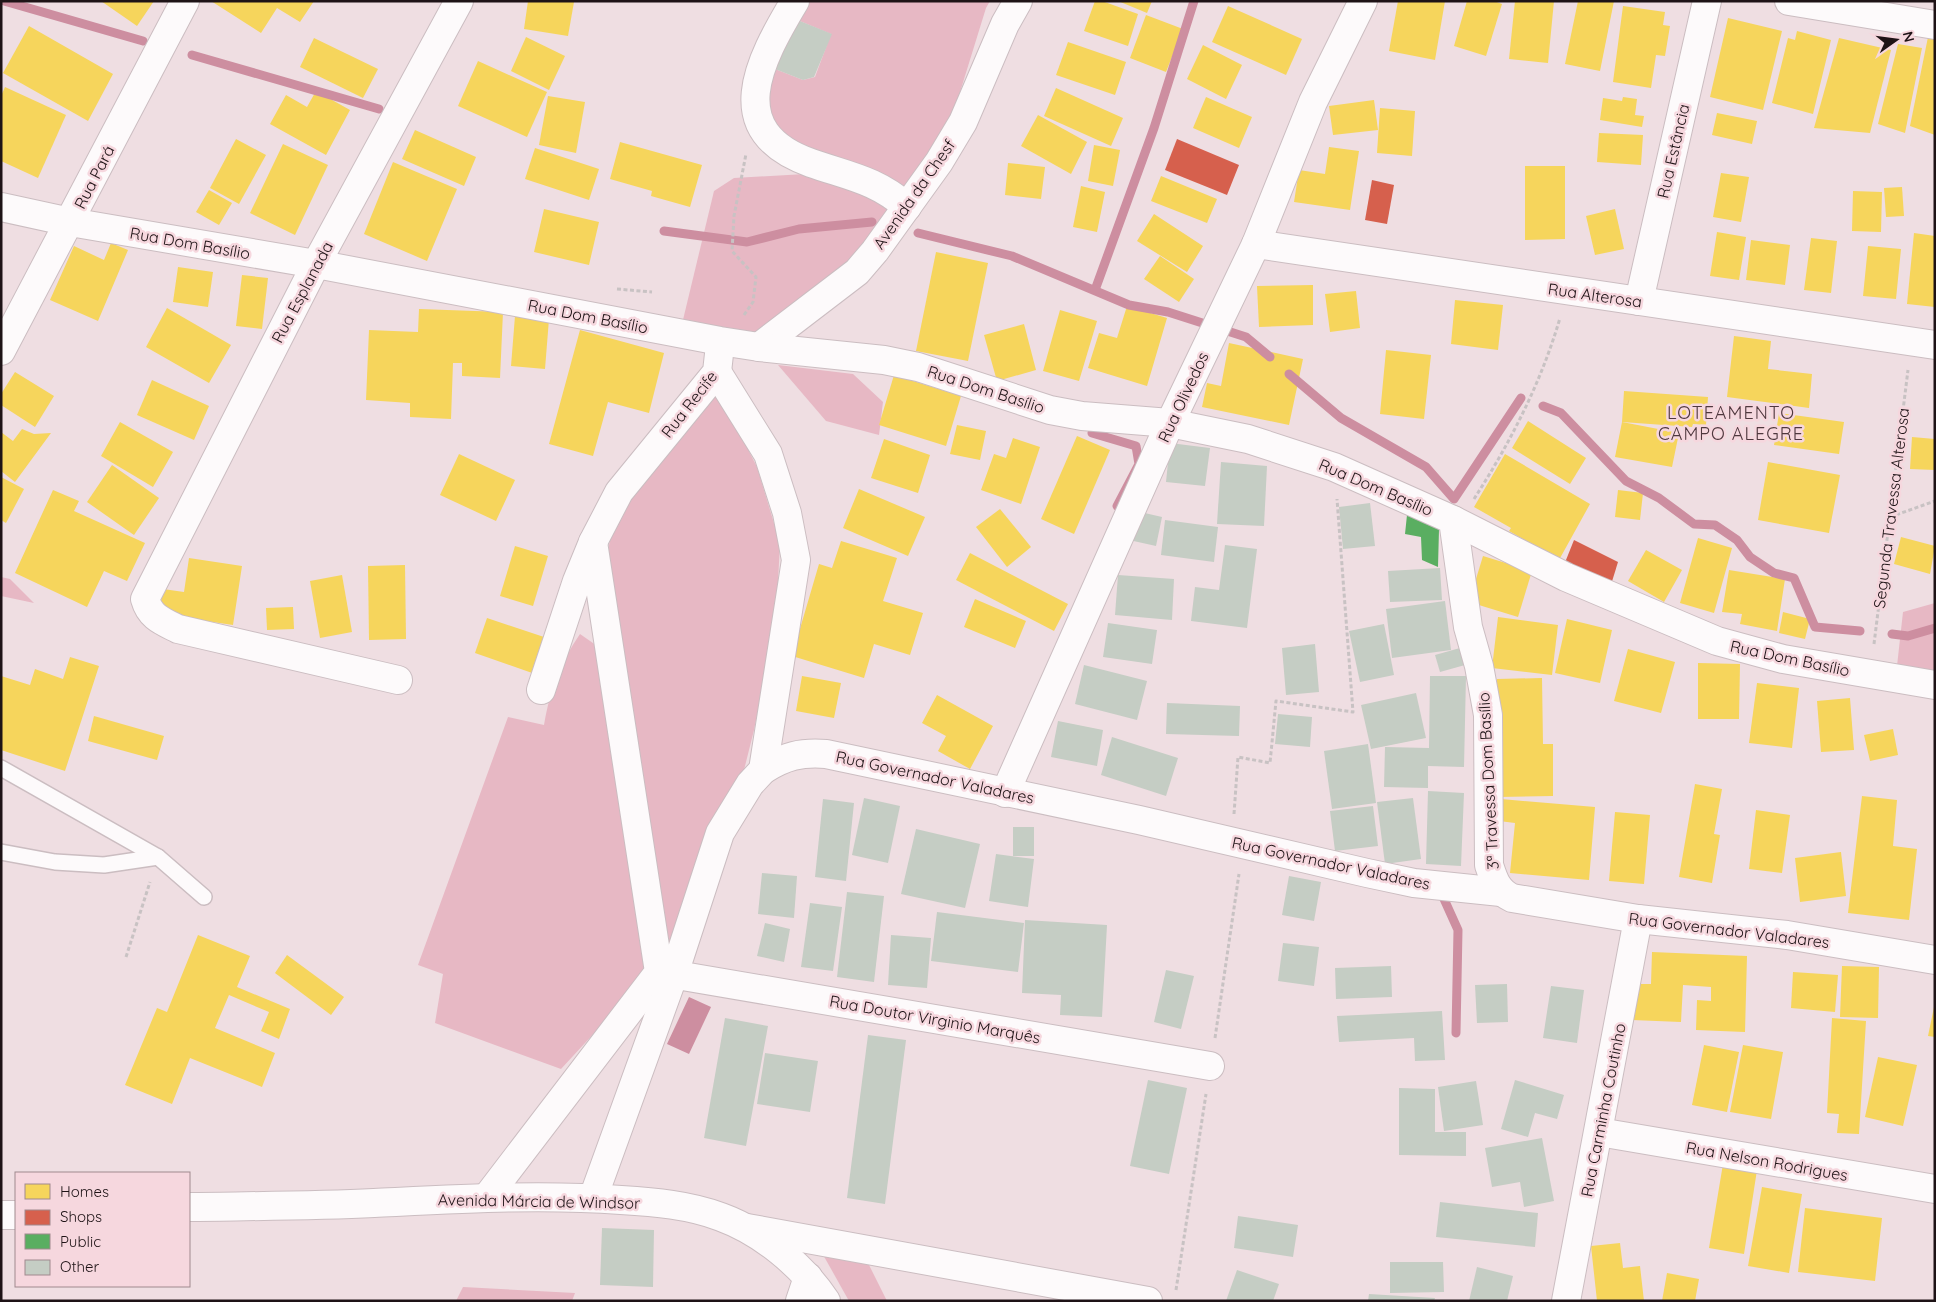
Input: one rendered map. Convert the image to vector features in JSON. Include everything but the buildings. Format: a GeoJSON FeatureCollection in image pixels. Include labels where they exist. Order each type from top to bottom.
{"type":"FeatureCollection","features":[{"type":"Feature","properties":{"kind":"street","name":"Rua Pará"},"geometry":{"type":"LineString","coordinates":[[1,351],[185,1]]}},
{"type":"Feature","properties":{"kind":"street","name":"Rua Esplanada"},"geometry":{"type":"LineString","coordinates":[[398,680],[178,629],[157,619],[148,609],[145,599],[150,585],[316,264],[459,1]]}},
{"type":"Feature","properties":{"kind":"street"},"geometry":{"type":"LineString","coordinates":[[796,1],[768,50],[760,73],[755,110],[764,135],[784,152],[884,188],[907,206]]}},
{"type":"Feature","properties":{"kind":"street","name":"Avenida da Chesf"},"geometry":{"type":"LineString","coordinates":[[759,347],[857,272],[907,206],[939,162],[963,122],[1005,24],[1018,1]]}},
{"type":"Feature","properties":{"kind":"street","name":"Rua Olivedos"},"geometry":{"type":"LineString","coordinates":[[1005,793],[1170,423],[1256,244],[1313,102],[1363,1]]}},
{"type":"Feature","properties":{"kind":"street","name":"Rua Estância"},"geometry":{"type":"LineString","coordinates":[[1639,301],[1707,1]]}},
{"type":"Feature","properties":{"kind":"street"},"geometry":{"type":"LineString","coordinates":[[1789,1],[1935,25]]}},
{"type":"Feature","properties":{"kind":"street","name":"Rua Dom Basílio"},"geometry":{"type":"LineString","coordinates":[[1,207],[70,222],[316,264],[720,341],[884,360],[918,367],[1050,410],[1082,416],[1170,423],[1248,439],[1334,466],[1456,522],[1566,577],[1717,641],[1783,660],[1935,685]]}},
{"type":"Feature","properties":{"kind":"street","name":"Rua Alterosa"},"geometry":{"type":"LineString","coordinates":[[1256,244],[1568,292],[1923,343]]}},
{"type":"Feature","properties":{"kind":"street","name":"Rua Recife"},"geometry":{"type":"LineString","coordinates":[[541,690],[577,581],[593,542],[619,492],[717,372],[720,341]]}},
{"type":"Feature","properties":{"kind":"street"},"geometry":{"type":"LineString","coordinates":[[593,1198],[666,973],[720,833],[750,784],[763,770],[796,560],[787,513],[768,454],[717,372]]}},
{"type":"Feature","properties":{"kind":"street","name":"3ª Travessa Dom Basílio"},"geometry":{"type":"LineString","coordinates":[[1456,522],[1468,627],[1479,666],[1488,715],[1489,865],[1494,880],[1502,892]]}},
{"type":"Feature","properties":{"kind":"street"},"geometry":{"type":"LineString","coordinates":[[487,1197],[666,973],[593,542]]}},
{"type":"Feature","properties":{"kind":"street","name":"Rua Governador Valadares"},"geometry":{"type":"LineString","coordinates":[[763,770],[781,758],[795,754],[826,754],[1139,820],[1414,883],[1502,892],[1512,898],[1638,919],[1787,935],[1935,960]]}},
{"type":"Feature","properties":{"kind":"street","name":"Rua Carminha Coutinho"},"geometry":{"type":"LineString","coordinates":[[1566,1301],[1638,919]]}},
{"type":"Feature","properties":{"kind":"street","name":"Rua Doutor Virginio Marquês"},"geometry":{"type":"LineString","coordinates":[[666,973],[1210,1066]]}},
{"type":"Feature","properties":{"kind":"street","name":"Rua Nelson Rodrigues"},"geometry":{"type":"LineString","coordinates":[[1599,1132],[1935,1189]]}},
{"type":"Feature","properties":{"kind":"street","name":"Avenida Márcia de Windsor"},"geometry":{"type":"LineString","coordinates":[[190,1207],[355,1204],[487,1197],[593,1198],[658,1202],[720,1216],[747,1228],[804,1289],[826,1301]]}},
{"type":"Feature","properties":{"kind":"street"},"geometry":{"type":"LineString","coordinates":[[1,1215],[15,1215]]}},
{"type":"Feature","properties":{"kind":"street"},"geometry":{"type":"LineString","coordinates":[[747,1228],[1148,1301]]}},
{"type":"Feature","properties":{"kind":"lane"},"geometry":{"type":"LineString","coordinates":[[1,768],[158,857],[204,897]]}},
{"type":"Feature","properties":{"kind":"lane"},"geometry":{"type":"LineString","coordinates":[[1,852],[55,862],[104,865],[158,857]]}},
{"type":"Feature","properties":{"kind":"path"},"geometry":{"type":"LineString","coordinates":[[720,341],[753,302],[756,277],[732,251],[734,216],[755,110]]}},
{"type":"Feature","properties":{"kind":"path"},"geometry":{"type":"LineString","coordinates":[[1456,522],[1498,461],[1547,362],[1568,292]]}},
{"type":"Feature","properties":{"kind":"path","name":"Segunda Travessa Alterosa"},"geometry":{"type":"LineString","coordinates":[[1871,675],[1890,516],[1923,343]]}},
{"type":"Feature","properties":{"kind":"path"},"geometry":{"type":"LineString","coordinates":[[1232,842],[1238,756],[1270,763],[1276,701],[1353,712],[1334,466]]}},
{"type":"Feature","properties":{"kind":"path"},"geometry":{"type":"LineString","coordinates":[[1890,516],[1935,500]]}},
{"type":"Feature","properties":{"kind":"path"},"geometry":{"type":"LineString","coordinates":[[126,957],[158,857]]}},
{"type":"Feature","properties":{"kind":"shaded area"},"geometry":{"type":"Polygon","coordinates":[[[806,1],[990,1],[986,8],[952,118],[910,192],[825,162],[774,130],[763,105],[775,69],[803,80],[815,77],[831,34],[795,19],[806,1]]]}},
{"type":"Feature","properties":{"kind":"shaded area"},"geometry":{"type":"Polygon","coordinates":[[[805,174],[884,194],[891,219],[850,260],[764,335],[682,324],[714,191],[734,178],[805,174]]]}},
{"type":"Feature","properties":{"kind":"shaded area"},"geometry":{"type":"Polygon","coordinates":[[[778,365],[853,374],[883,402],[879,435],[826,421],[778,365]]]}},
{"type":"Feature","properties":{"kind":"shaded area"},"geometry":{"type":"Polygon","coordinates":[[[714,383],[757,467],[780,543],[776,621],[754,730],[742,778],[702,843],[672,942],[662,960],[608,552],[612,533],[635,488],[714,383]]]}},
{"type":"Feature","properties":{"kind":"shaded area"},"geometry":{"type":"Polygon","coordinates":[[[1,577],[10,579],[34,603],[1,596],[1,577]]]}},
{"type":"Feature","properties":{"kind":"shaded area"},"geometry":{"type":"Polygon","coordinates":[[[1935,603],[1935,671],[1897,666],[1903,612],[1935,603]]]}},
{"type":"Feature","properties":{"kind":"shaded area"},"geometry":{"type":"Polygon","coordinates":[[[580,634],[603,650],[647,976],[561,1069],[435,1023],[443,974],[418,965],[508,717],[544,725],[549,699],[556,678],[580,634]]]}},
{"type":"Feature","properties":{"kind":"shaded area"},"geometry":{"type":"Polygon","coordinates":[[[689,997],[711,1007],[689,1054],[667,1044],[689,997]]]}},
{"type":"Feature","properties":{"kind":"shaded area"},"geometry":{"type":"Polygon","coordinates":[[[812,1235],[857,1241],[887,1301],[849,1301],[812,1235]]]}},
{"type":"Feature","properties":{"kind":"shaded area"},"geometry":{"type":"Polygon","coordinates":[[[463,1287],[575,1293],[572,1301],[456,1301],[463,1287]]]}},
{"type":"Feature","properties":{"kind":"waterway"},"geometry":{"type":"LineString","coordinates":[[4,1],[143,41]]}},
{"type":"Feature","properties":{"kind":"waterway"},"geometry":{"type":"LineString","coordinates":[[1095,290],[1154,128],[1194,1]]}},
{"type":"Feature","properties":{"kind":"waterway"},"geometry":{"type":"LineString","coordinates":[[192,55],[379,109]]}},
{"type":"Feature","properties":{"kind":"waterway"},"geometry":{"type":"LineString","coordinates":[[664,231],[747,242],[799,229],[872,222]]}},
{"type":"Feature","properties":{"kind":"waterway"},"geometry":{"type":"LineString","coordinates":[[918,233],[1012,256],[1129,305],[1168,312],[1246,337],[1270,357]]}},
{"type":"Feature","properties":{"kind":"waterway"},"geometry":{"type":"LineString","coordinates":[[1289,374],[1341,418],[1426,467],[1454,499],[1521,398]]}},
{"type":"Feature","properties":{"kind":"waterway"},"geometry":{"type":"LineString","coordinates":[[1543,406],[1561,413],[1626,481],[1659,498],[1694,524],[1715,525],[1737,540],[1750,557],[1774,573],[1794,578],[1815,627],[1860,631]]}},
{"type":"Feature","properties":{"kind":"waterway"},"geometry":{"type":"LineString","coordinates":[[1092,433],[1136,446],[1139,464],[1117,506]]}},
{"type":"Feature","properties":{"kind":"waterway"},"geometry":{"type":"LineString","coordinates":[[1892,634],[1908,636],[1935,628]]}},
{"type":"Feature","properties":{"kind":"waterway"},"geometry":{"type":"LineString","coordinates":[[1444,899],[1458,930],[1456,1033]]}},
{"type":"Feature","properties":{"kind":"district","name":"LOTEAMENTO CAMPO ALEGRE"},"geometry":{"type":"Point","coordinates":[1731,422]}}]}
